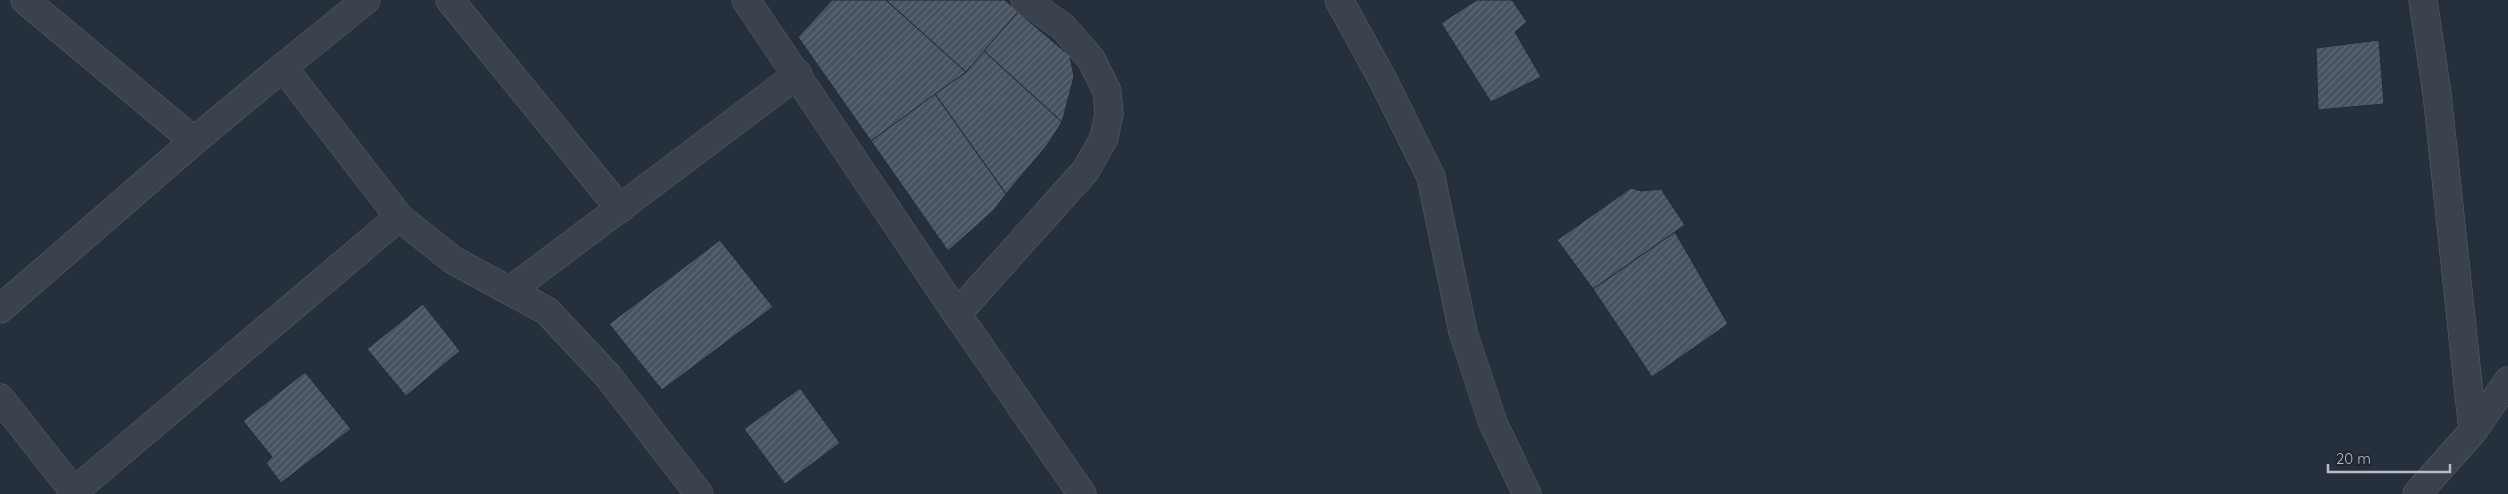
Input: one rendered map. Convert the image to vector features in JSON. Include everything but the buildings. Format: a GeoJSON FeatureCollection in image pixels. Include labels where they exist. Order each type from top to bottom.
{"type":"FeatureCollection","features":[{"type":"Feature","properties":{"kind":"street"},"geometry":{"type":"LineString","coordinates":[[0,309],[194,141],[283,66],[366,0]]}},
{"type":"Feature","properties":{"kind":"street"},"geometry":{"type":"LineString","coordinates":[[450,0],[620,209]]}},
{"type":"Feature","properties":{"kind":"street"},"geometry":{"type":"LineString","coordinates":[[746,0],[798,74],[957,314],[1082,494]]}},
{"type":"Feature","properties":{"kind":"street"},"geometry":{"type":"LineString","coordinates":[[957,314],[1086,170],[1104,138],[1109,114],[1107,91],[1091,59],[1063,28],[1026,0]]}},
{"type":"Feature","properties":{"kind":"street"},"geometry":{"type":"LineString","coordinates":[[1339,0],[1383,80],[1431,177],[1463,332],[1493,423],[1527,494]]}},
{"type":"Feature","properties":{"kind":"street"},"geometry":{"type":"LineString","coordinates":[[2423,0],[2437,94],[2473,431]]}},
{"type":"Feature","properties":{"kind":"street"},"geometry":{"type":"LineString","coordinates":[[29,1],[194,141]]}},
{"type":"Feature","properties":{"kind":"street"},"geometry":{"type":"LineString","coordinates":[[283,66],[399,217],[453,260],[547,311],[576,339],[608,376],[699,494]]}},
{"type":"Feature","properties":{"kind":"street"},"geometry":{"type":"LineString","coordinates":[[511,290],[798,74]]}},
{"type":"Feature","properties":{"kind":"street"},"geometry":{"type":"LineString","coordinates":[[0,398],[74,493],[399,217]]}},
{"type":"Feature","properties":{"kind":"street"},"geometry":{"type":"LineString","coordinates":[[2417,494],[2473,431],[2508,381]]}}]}
